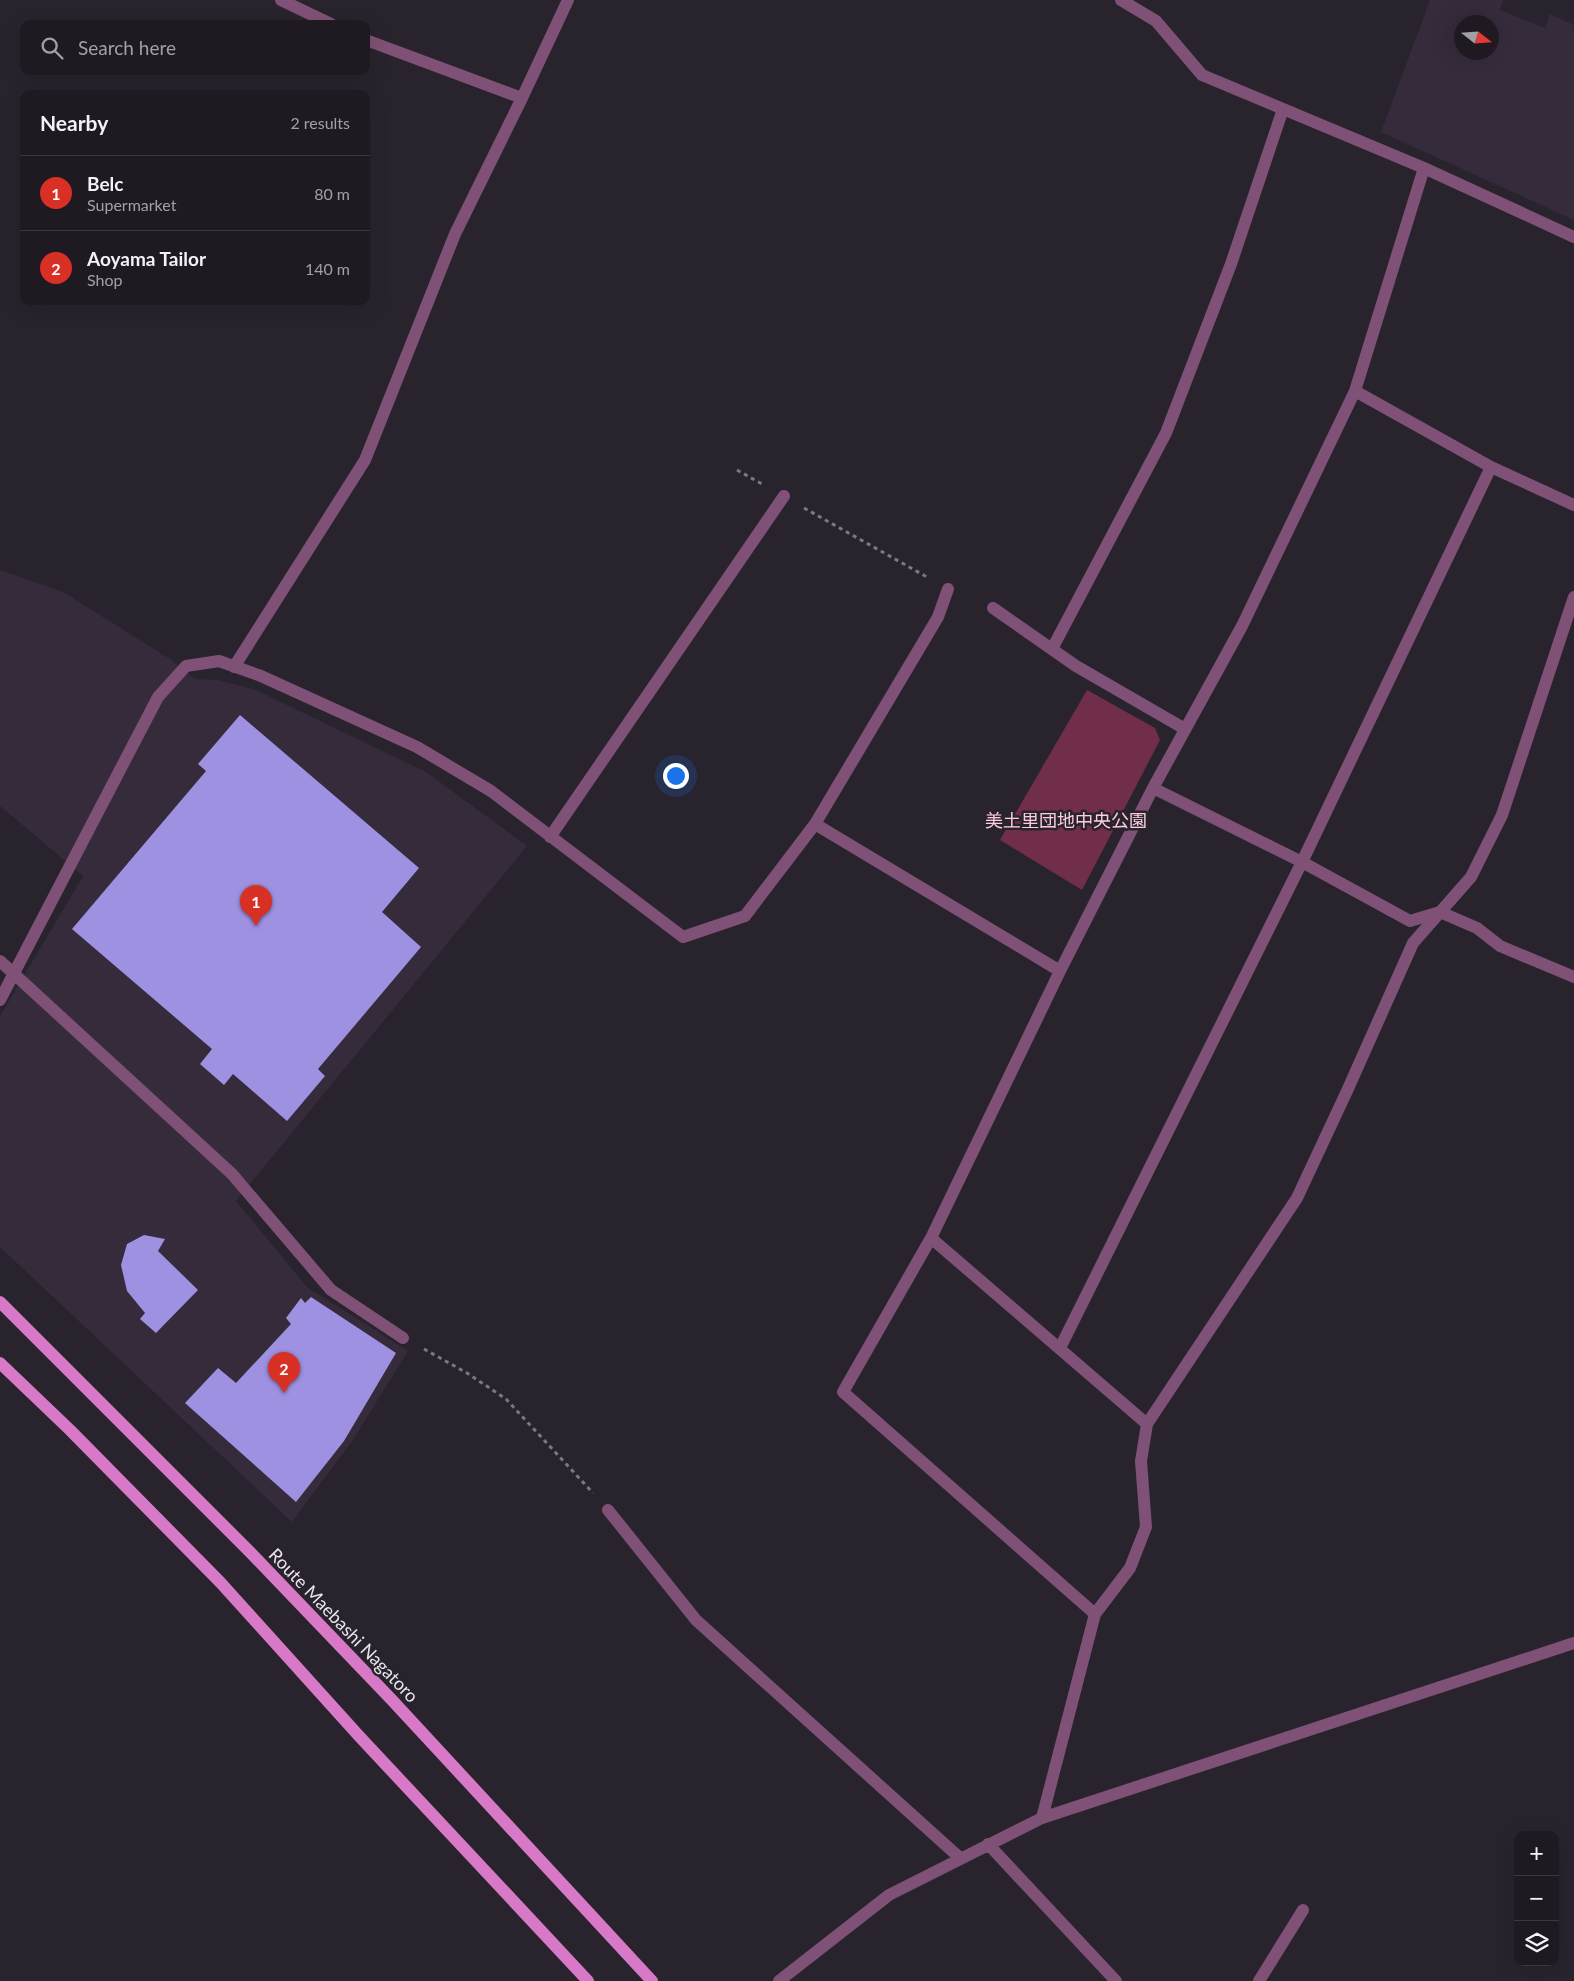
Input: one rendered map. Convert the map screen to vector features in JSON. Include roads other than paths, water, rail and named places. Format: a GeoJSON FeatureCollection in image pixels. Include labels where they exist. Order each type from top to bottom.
{"type":"FeatureCollection","features":[{"type":"Feature","properties":{"kind":"main road","name":"Route Maebashi Nagatoro"},"geometry":{"type":"LineString","coordinates":[[0,1302],[257,1559],[404,1713],[652,1981]]}},
{"type":"Feature","properties":{"kind":"main road"},"geometry":{"type":"LineString","coordinates":[[0,1363],[70,1430],[220,1582],[359,1736],[588,1981]]}},
{"type":"Feature","properties":{"kind":"street"},"geometry":{"type":"LineString","coordinates":[[281,0],[323,20]]}},
{"type":"Feature","properties":{"kind":"street"},"geometry":{"type":"LineString","coordinates":[[234,666],[365,460],[455,234],[568,0]]}},
{"type":"Feature","properties":{"kind":"street"},"geometry":{"type":"LineString","coordinates":[[1121,0],[1156,21],[1202,75],[1424,168],[1574,237]]}},
{"type":"Feature","properties":{"kind":"street"},"geometry":{"type":"LineString","coordinates":[[370,41],[522,98]]}},
{"type":"Feature","properties":{"kind":"street"},"geometry":{"type":"LineString","coordinates":[[1052,649],[1166,433],[1231,264],[1283,109]]}},
{"type":"Feature","properties":{"kind":"street"},"geometry":{"type":"LineString","coordinates":[[1095,1614],[843,1392],[931,1238],[1060,971],[1153,788],[1242,626],[1355,391],[1424,168]]}},
{"type":"Feature","properties":{"kind":"street"},"geometry":{"type":"LineString","coordinates":[[1355,391],[1491,467],[1574,505]]}},
{"type":"Feature","properties":{"kind":"street"},"geometry":{"type":"LineString","coordinates":[[1060,1348],[1302,862],[1491,467]]}},
{"type":"Feature","properties":{"kind":"street"},"geometry":{"type":"LineString","coordinates":[[550,837],[784,496]]}},
{"type":"Feature","properties":{"kind":"street"},"geometry":{"type":"LineString","coordinates":[[0,1000],[158,696],[186,666],[219,662],[234,666],[261,676],[418,746],[491,791],[683,937],[745,916],[815,824],[938,618],[948,589]]}},
{"type":"Feature","properties":{"kind":"street"},"geometry":{"type":"LineString","coordinates":[[1042,1818],[1095,1614],[1130,1568],[1146,1527],[1141,1461],[1147,1424],[1297,1198],[1414,943],[1471,877],[1502,815],[1574,597]]}},
{"type":"Feature","properties":{"kind":"street"},"geometry":{"type":"LineString","coordinates":[[993,608],[1076,666],[1185,729]]}},
{"type":"Feature","properties":{"kind":"street"},"geometry":{"type":"LineString","coordinates":[[1153,788],[1302,862],[1410,921],[1440,912],[1477,928],[1500,946],[1574,977]]}},
{"type":"Feature","properties":{"kind":"street"},"geometry":{"type":"LineString","coordinates":[[815,824],[1060,971]]}},
{"type":"Feature","properties":{"kind":"street"},"geometry":{"type":"LineString","coordinates":[[0,961],[232,1174],[331,1290],[403,1338]]}},
{"type":"Feature","properties":{"kind":"street"},"geometry":{"type":"LineString","coordinates":[[931,1238],[1147,1424]]}},
{"type":"Feature","properties":{"kind":"street"},"geometry":{"type":"LineString","coordinates":[[608,1510],[696,1620],[960,1858]]}},
{"type":"Feature","properties":{"kind":"street"},"geometry":{"type":"LineString","coordinates":[[779,1981],[889,1896],[960,1858],[1042,1818],[1574,1643]]}},
{"type":"Feature","properties":{"kind":"street"},"geometry":{"type":"LineString","coordinates":[[988,1844],[1116,1981]]}},
{"type":"Feature","properties":{"kind":"street"},"geometry":{"type":"LineString","coordinates":[[1259,1981],[1303,1910]]}},
{"type":"Feature","properties":{"kind":"place","name":"Belc"},"geometry":{"type":"Point","coordinates":[256,926]}},
{"type":"Feature","properties":{"kind":"place","name":"Aoyama Tailor"},"geometry":{"type":"Point","coordinates":[284,1393]}},
{"type":"Feature","properties":{"kind":"park label","name":"美土里団地中央公園"},"geometry":{"type":"Point","coordinates":[1066,820]}}]}
